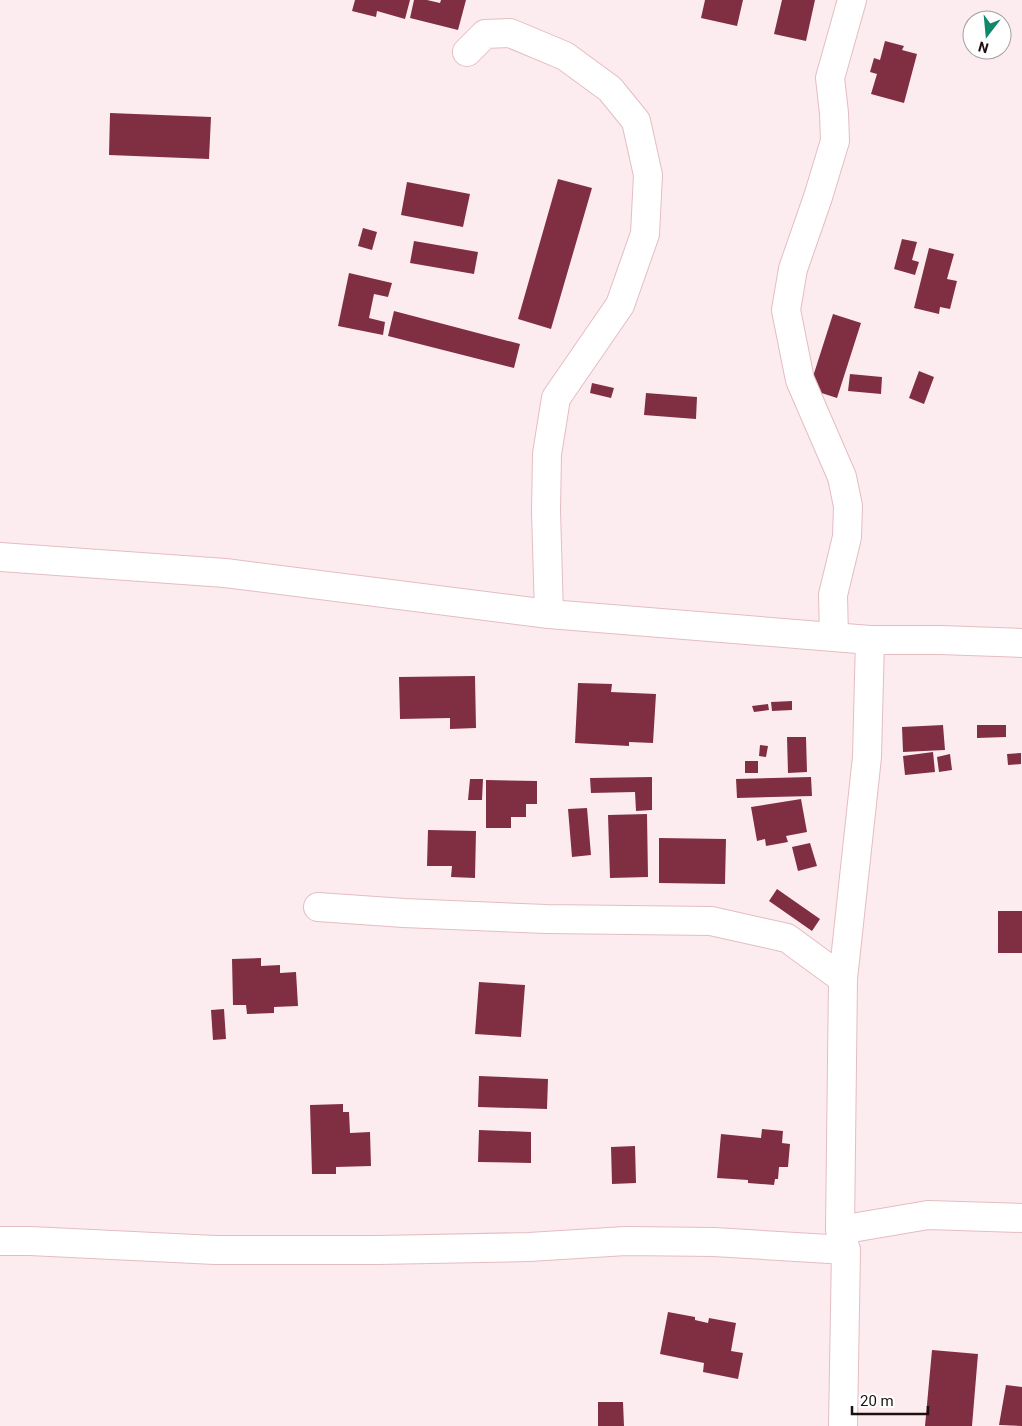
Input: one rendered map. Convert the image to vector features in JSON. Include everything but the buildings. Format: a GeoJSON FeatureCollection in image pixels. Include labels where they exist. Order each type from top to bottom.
{"type":"FeatureCollection","features":[{"type":"Feature","properties":{"kind":"street"},"geometry":{"type":"LineString","coordinates":[[834,637],[833,595],[847,537],[848,506],[842,477],[800,380],[786,310],[793,269],[835,142],[830,78],[852,0]]}},
{"type":"Feature","properties":{"kind":"street"},"geometry":{"type":"LineString","coordinates":[[467,52],[485,34],[510,33],[565,56],[610,89],[636,120],[648,175],[645,234],[620,305],[556,398],[546,454],[549,614]]}},
{"type":"Feature","properties":{"kind":"street"},"geometry":{"type":"LineString","coordinates":[[0,557],[225,573],[549,614],[870,640],[1022,643]]}},
{"type":"Feature","properties":{"kind":"street"},"geometry":{"type":"LineString","coordinates":[[843,1426],[843,979],[867,757],[870,640]]}},
{"type":"Feature","properties":{"kind":"street"},"geometry":{"type":"LineString","coordinates":[[318,907],[546,919],[712,921],[787,938],[843,979]]}},
{"type":"Feature","properties":{"kind":"street"},"geometry":{"type":"LineString","coordinates":[[0,1241],[215,1250],[396,1250],[529,1247],[626,1242],[843,1240],[928,1215],[1022,1218]]}}]}
